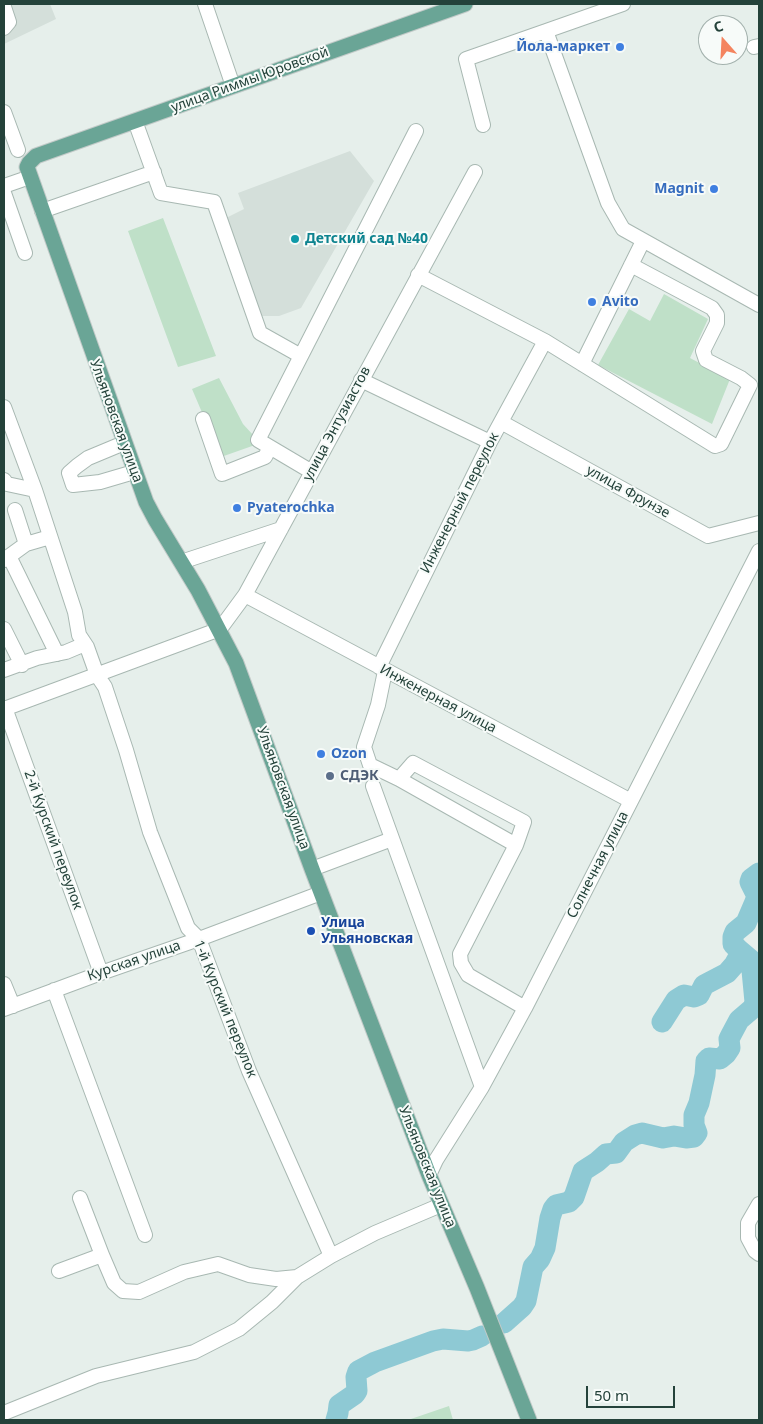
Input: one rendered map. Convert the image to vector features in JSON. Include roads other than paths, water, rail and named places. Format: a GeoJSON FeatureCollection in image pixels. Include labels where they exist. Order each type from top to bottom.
{"type":"FeatureCollection","features":[{"type":"Feature","properties":{"kind":"main road","name":"улица Риммы Юровской"},"geometry":{"type":"LineString","coordinates":[[31,165],[135,121],[465,4]]}},
{"type":"Feature","properties":{"kind":"main road","name":"Ульяновская улица"},"geometry":{"type":"LineString","coordinates":[[31,165],[42,211],[134,472],[154,519],[220,629],[236,663],[312,869],[429,1175],[529,1420]]}},
{"type":"Feature","properties":{"kind":"street"},"geometry":{"type":"LineString","coordinates":[[206,4],[233,86]]}},
{"type":"Feature","properties":{"kind":"street"},"geometry":{"type":"LineString","coordinates":[[483,125],[466,59],[623,4]]}},
{"type":"Feature","properties":{"kind":"street"},"geometry":{"type":"LineString","coordinates":[[4,7],[9,22],[4,28]]}},
{"type":"Feature","properties":{"kind":"street"},"geometry":{"type":"LineString","coordinates":[[546,31],[608,203],[623,229],[759,305]]}},
{"type":"Feature","properties":{"kind":"street"},"geometry":{"type":"LineString","coordinates":[[4,112],[18,150]]}},
{"type":"Feature","properties":{"kind":"street"},"geometry":{"type":"LineString","coordinates":[[135,121],[161,194],[214,202],[260,333],[301,356]]}},
{"type":"Feature","properties":{"kind":"street"},"geometry":{"type":"LineString","coordinates":[[312,472],[258,440],[416,131]]}},
{"type":"Feature","properties":{"kind":"street","name":"Ульяновская улица"},"geometry":{"type":"LineString","coordinates":[[4,135],[31,165]]}},
{"type":"Feature","properties":{"kind":"street"},"geometry":{"type":"LineString","coordinates":[[4,186],[31,165]]}},
{"type":"Feature","properties":{"kind":"street"},"geometry":{"type":"LineString","coordinates":[[42,211],[154,172]]}},
{"type":"Feature","properties":{"kind":"street","name":"улица Энтузиастов"},"geometry":{"type":"LineString","coordinates":[[220,629],[245,594],[475,172]]}},
{"type":"Feature","properties":{"kind":"street"},"geometry":{"type":"LineString","coordinates":[[4,193],[24,253]]}},
{"type":"Feature","properties":{"kind":"street"},"geometry":{"type":"LineString","coordinates":[[582,364],[643,241]]}},
{"type":"Feature","properties":{"kind":"street"},"geometry":{"type":"LineString","coordinates":[[418,275],[545,341],[714,446],[721,444],[750,385],[741,378],[706,360],[703,351],[717,323],[717,315],[712,308],[631,265]]}},
{"type":"Feature","properties":{"kind":"street","name":"Инженерный переулок"},"geometry":{"type":"LineString","coordinates":[[516,844],[370,765],[364,747],[378,706],[382,669],[490,442],[545,341]]}},
{"type":"Feature","properties":{"kind":"street"},"geometry":{"type":"LineString","coordinates":[[361,380],[490,442]]}},
{"type":"Feature","properties":{"kind":"street","name":"1-й Курский переулок"},"geometry":{"type":"LineString","coordinates":[[4,407],[8,428],[35,490],[75,612],[79,635],[85,644],[97,675],[105,687],[150,832],[170,884],[188,928],[200,939],[249,1071],[332,1256]]}},
{"type":"Feature","properties":{"kind":"street"},"geometry":{"type":"LineString","coordinates":[[203,419],[222,474],[265,458],[270,447]]}},
{"type":"Feature","properties":{"kind":"street","name":"улица Фрунзе"},"geometry":{"type":"LineString","coordinates":[[501,422],[708,536],[759,523]]}},
{"type":"Feature","properties":{"kind":"street"},"geometry":{"type":"LineString","coordinates":[[124,443],[88,458],[77,466],[69,473],[73,485],[100,482],[134,472]]}},
{"type":"Feature","properties":{"kind":"street"},"geometry":{"type":"LineString","coordinates":[[4,480],[7,484],[35,490]]}},
{"type":"Feature","properties":{"kind":"street"},"geometry":{"type":"LineString","coordinates":[[15,510],[26,544]]}},
{"type":"Feature","properties":{"kind":"street"},"geometry":{"type":"LineString","coordinates":[[181,562],[281,529]]}},
{"type":"Feature","properties":{"kind":"street"},"geometry":{"type":"LineString","coordinates":[[50,537],[26,544],[6,558],[57,654]]}},
{"type":"Feature","properties":{"kind":"street","name":"Солнечная улица"},"geometry":{"type":"LineString","coordinates":[[429,1175],[436,1160],[482,1087],[525,1008],[759,551]]}},
{"type":"Feature","properties":{"kind":"street","name":"Инженерная улица"},"geometry":{"type":"LineString","coordinates":[[245,594],[631,802]]}},
{"type":"Feature","properties":{"kind":"street"},"geometry":{"type":"LineString","coordinates":[[4,629],[22,665]]}},
{"type":"Feature","properties":{"kind":"street"},"geometry":{"type":"LineString","coordinates":[[4,708],[220,629]]}},
{"type":"Feature","properties":{"kind":"street"},"geometry":{"type":"LineString","coordinates":[[4,670],[85,644]]}},
{"type":"Feature","properties":{"kind":"street","name":"2-й Курский переулок"},"geometry":{"type":"LineString","coordinates":[[4,708],[101,972]]}},
{"type":"Feature","properties":{"kind":"street"},"geometry":{"type":"LineString","coordinates":[[399,779],[413,763],[524,822],[516,844],[460,954],[461,963],[468,975],[525,1008]]}},
{"type":"Feature","properties":{"kind":"street"},"geometry":{"type":"LineString","coordinates":[[373,786],[482,1087]]}},
{"type":"Feature","properties":{"kind":"street"},"geometry":{"type":"LineString","coordinates":[[312,869],[392,839]]}},
{"type":"Feature","properties":{"kind":"street","name":"Курская улица"},"geometry":{"type":"LineString","coordinates":[[8,1008],[101,972],[200,939],[321,892]]}},
{"type":"Feature","properties":{"kind":"street"},"geometry":{"type":"LineString","coordinates":[[4,984],[8,1008]]}},
{"type":"Feature","properties":{"kind":"street"},"geometry":{"type":"LineString","coordinates":[[54,990],[145,1235]]}},
{"type":"Feature","properties":{"kind":"street"},"geometry":{"type":"LineString","coordinates":[[80,1198],[114,1284],[123,1291],[139,1292],[184,1272],[218,1264],[249,1274],[276,1279],[297,1278]]}},
{"type":"Feature","properties":{"kind":"street"},"geometry":{"type":"LineString","coordinates":[[759,1204],[748,1224],[748,1238],[759,1254]]}},
{"type":"Feature","properties":{"kind":"street"},"geometry":{"type":"LineString","coordinates":[[4,1413],[96,1376],[194,1352],[239,1329],[272,1302],[297,1278],[332,1256],[375,1233],[441,1205]]}},
{"type":"Feature","properties":{"kind":"street"},"geometry":{"type":"LineString","coordinates":[[59,1271],[102,1255]]}},
{"type":"Feature","properties":{"kind":"waterway"},"geometry":{"type":"LineString","coordinates":[[662,1022],[676,1000],[684,995],[694,997],[699,995],[704,985],[727,973],[734,965],[739,956],[738,949],[733,944],[733,937],[735,932],[746,923],[755,902],[757,896],[750,882],[759,873]]}},
{"type":"Feature","properties":{"kind":"waterway"},"geometry":{"type":"LineString","coordinates":[[504,1323],[526,1301],[533,1267],[540,1259],[545,1248],[553,1209],[556,1205],[569,1202],[574,1197],[583,1171],[606,1154],[616,1153],[624,1142],[635,1135],[642,1133],[663,1138],[674,1136],[686,1138],[694,1137],[697,1133],[694,1125],[694,1115],[699,1103],[706,1061],[709,1058],[720,1059],[726,1054],[730,1048],[729,1039],[739,1020],[753,1008],[755,1002],[751,960],[738,949]]}},
{"type":"Feature","properties":{"kind":"waterway"},"geometry":{"type":"LineString","coordinates":[[336,1420],[339,1405],[357,1391],[356,1377],[358,1371],[375,1362],[433,1341],[443,1339],[468,1341],[482,1336]]}},
{"type":"Feature","properties":{"kind":"place","name":"Йола-маркет"},"geometry":{"type":"Point","coordinates":[620,47]}},
{"type":"Feature","properties":{"kind":"place","name":"Magnit"},"geometry":{"type":"Point","coordinates":[714,189]}},
{"type":"Feature","properties":{"kind":"place","name":"Детский сад №40"},"geometry":{"type":"Point","coordinates":[295,239]}},
{"type":"Feature","properties":{"kind":"place","name":"Avito"},"geometry":{"type":"Point","coordinates":[592,302]}},
{"type":"Feature","properties":{"kind":"place","name":"Pyaterochka"},"geometry":{"type":"Point","coordinates":[237,508]}},
{"type":"Feature","properties":{"kind":"place","name":"Ozon"},"geometry":{"type":"Point","coordinates":[321,754]}},
{"type":"Feature","properties":{"kind":"place","name":"СДЭК"},"geometry":{"type":"Point","coordinates":[330,776]}},
{"type":"Feature","properties":{"kind":"place","name":"Улица Ульяновская"},"geometry":{"type":"Point","coordinates":[311,931]}}]}
